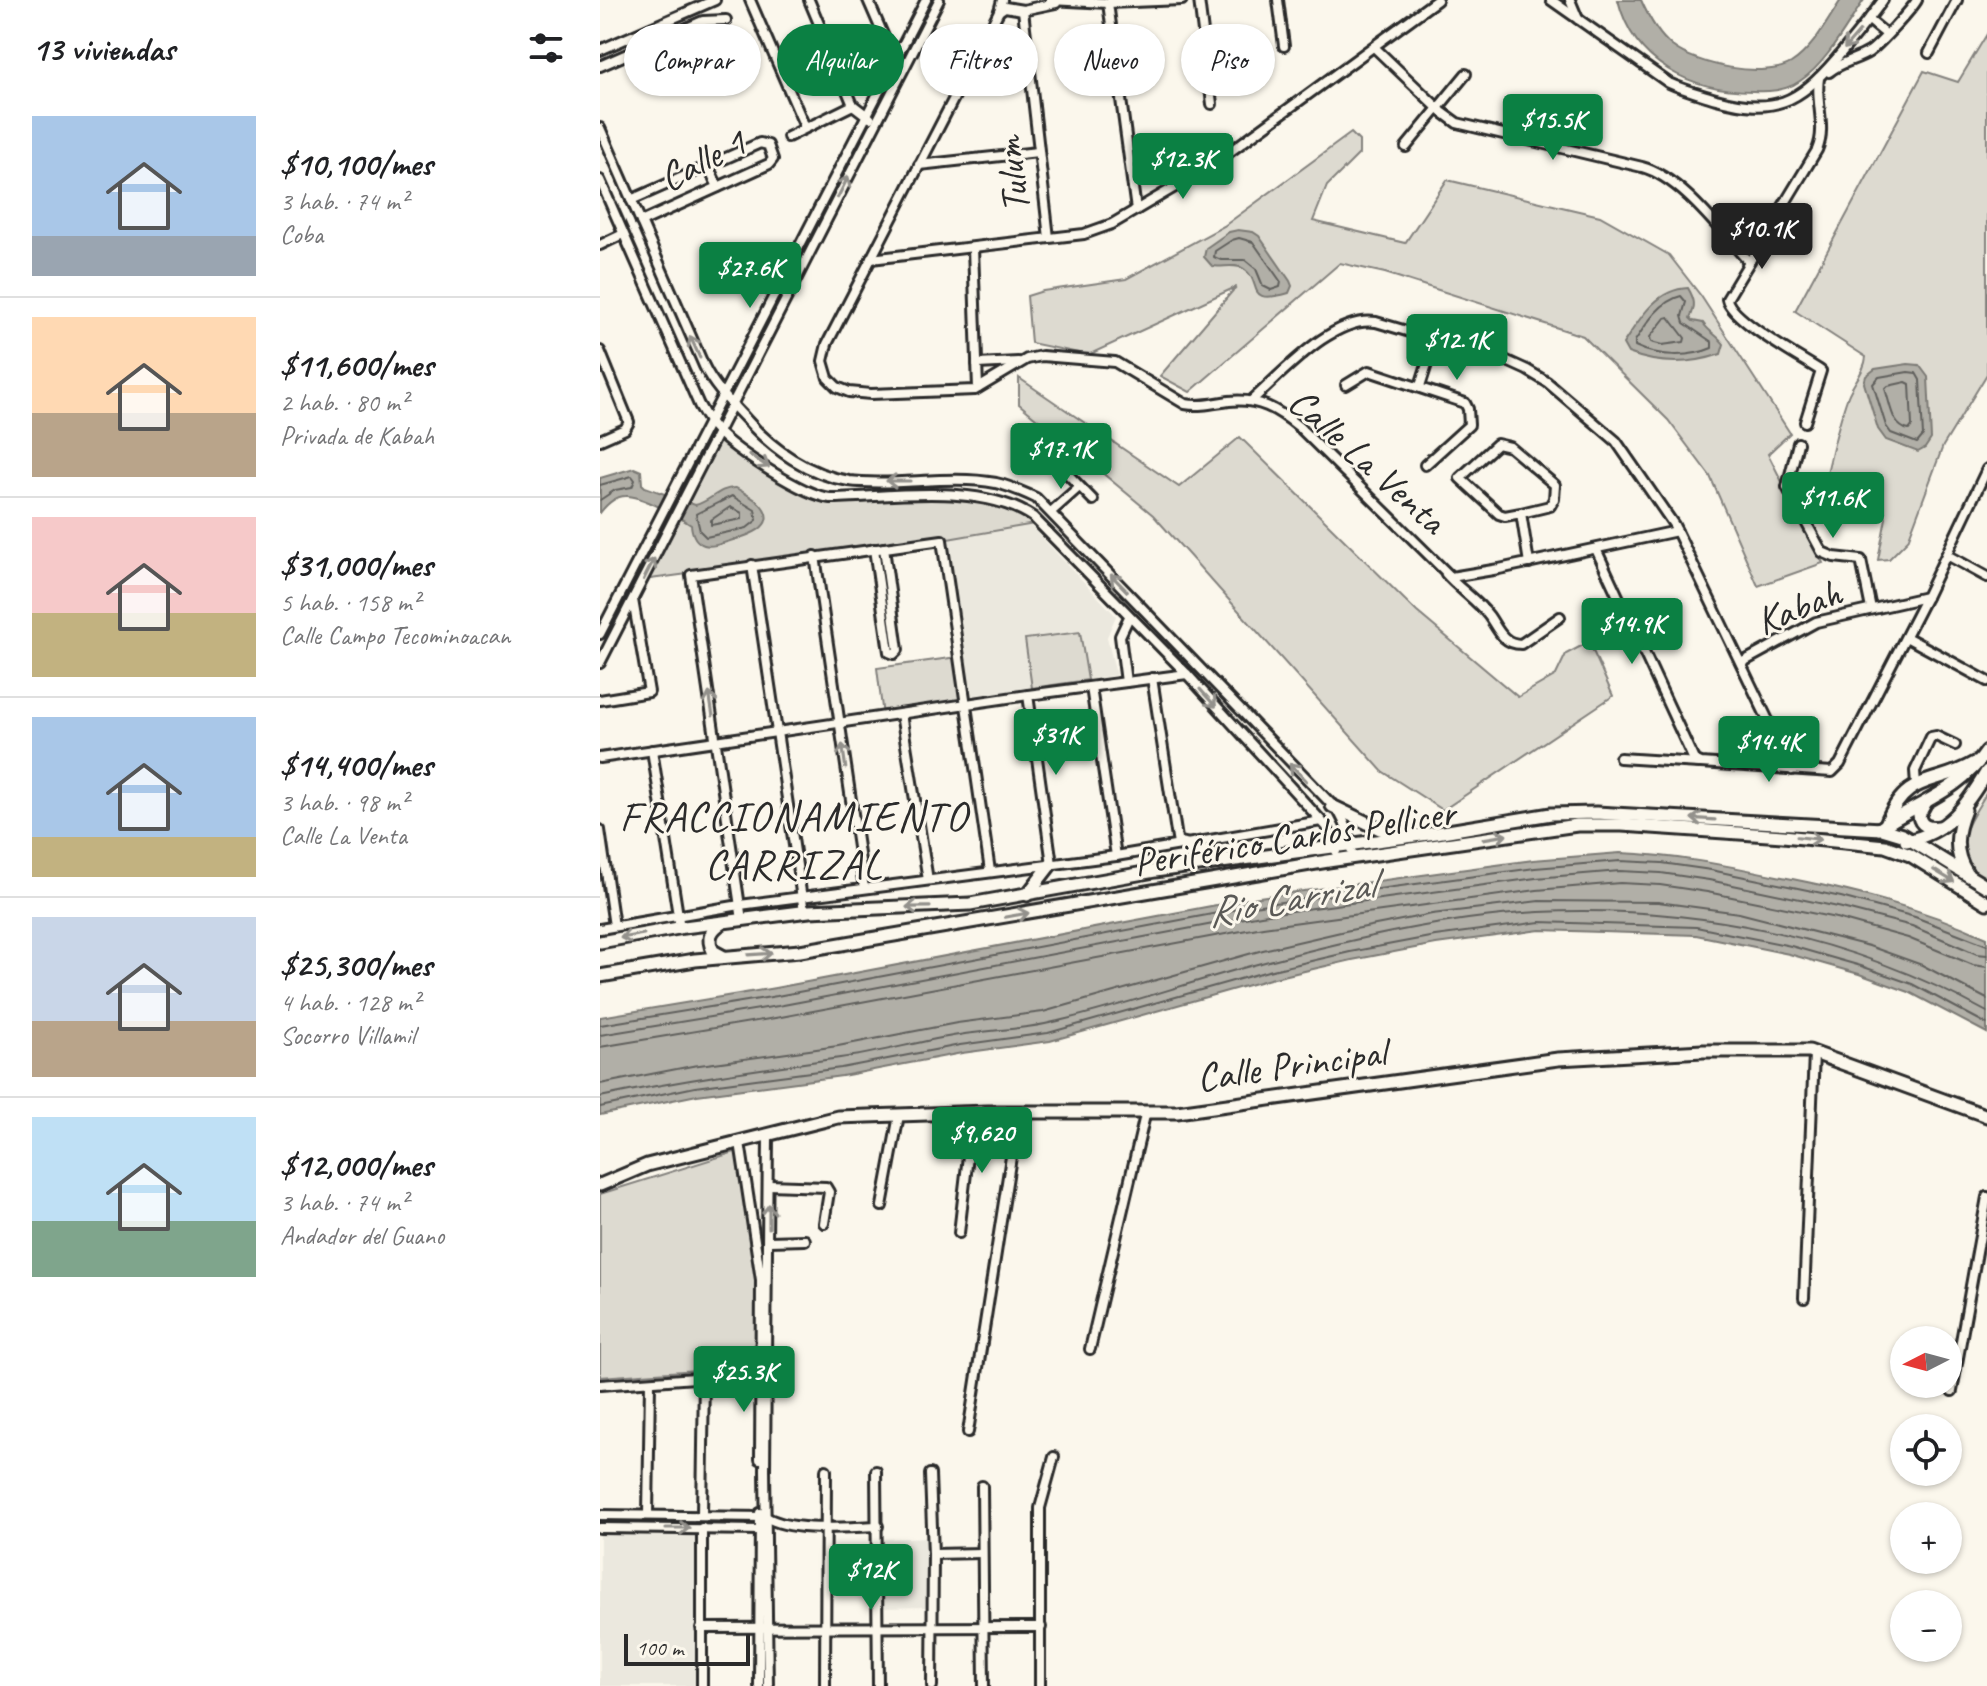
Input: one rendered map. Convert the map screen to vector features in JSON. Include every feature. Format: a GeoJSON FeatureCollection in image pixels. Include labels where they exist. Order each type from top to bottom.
{"type":"FeatureCollection","features":[{"type":"Feature","properties":{"kind":"main road"},"geometry":{"type":"LineString","coordinates":[[1891,835],[1893,809],[1916,785],[1957,772],[1985,753]]}},
{"type":"Feature","properties":{"kind":"main road"},"geometry":{"type":"LineString","coordinates":[[1891,835],[1898,818],[1964,779],[1985,753]]}},
{"type":"Feature","properties":{"kind":"main road"},"geometry":{"type":"LineString","coordinates":[[1968,875],[1960,863],[1956,846],[1960,821],[1987,771]]}},
{"type":"Feature","properties":{"kind":"main road"},"geometry":{"type":"LineString","coordinates":[[1927,802],[1919,815],[1921,822],[1927,827],[1944,827]]}},
{"type":"Feature","properties":{"kind":"main road"},"geometry":{"type":"LineString","coordinates":[[1911,840],[1944,827],[1969,802]]}},
{"type":"Feature","properties":{"kind":"main road"},"geometry":{"type":"LineString","coordinates":[[1332,806],[1380,829],[1414,836]]}},
{"type":"Feature","properties":{"kind":"main road"},"geometry":{"type":"LineString","coordinates":[[600,942],[804,912],[970,904],[1141,874],[1574,813],[1891,835],[1911,840],[1987,887]]}},
{"type":"Feature","properties":{"kind":"main road","name":"Periférico Carlos Pellicer"},"geometry":{"type":"LineString","coordinates":[[600,976],[695,960],[800,951],[1337,860],[1555,827],[1599,824],[1862,844],[1891,835],[1987,903]]}},
{"type":"Feature","properties":{"kind":"main road"},"geometry":{"type":"LineString","coordinates":[[1181,845],[1233,861]]}},
{"type":"Feature","properties":{"kind":"main road"},"geometry":{"type":"LineString","coordinates":[[1027,895],[1052,864]]}},
{"type":"Feature","properties":{"kind":"main road"},"geometry":{"type":"LineString","coordinates":[[722,922],[714,928],[709,942],[716,954],[725,957]]}},
{"type":"Feature","properties":{"kind":"main road"},"geometry":{"type":"LineString","coordinates":[[682,928],[702,938],[704,951],[695,960]]}},
{"type":"Feature","properties":{"kind":"main road","name":"Calle Principal"},"geometry":{"type":"LineString","coordinates":[[600,1185],[647,1165],[838,1117],[1177,1112],[1558,1059],[1703,1051],[1814,1053],[1987,1116]]}},
{"type":"Feature","properties":{"kind":"street"},"geometry":{"type":"LineString","coordinates":[[600,50],[715,0]]}},
{"type":"Feature","properties":{"kind":"street"},"geometry":{"type":"LineString","coordinates":[[750,0],[805,127]]}},
{"type":"Feature","properties":{"kind":"street"},"geometry":{"type":"LineString","coordinates":[[809,0],[853,105],[877,121]]}},
{"type":"Feature","properties":{"kind":"street"},"geometry":{"type":"LineString","coordinates":[[868,0],[878,24]]}},
{"type":"Feature","properties":{"kind":"street"},"geometry":{"type":"LineString","coordinates":[[904,44],[926,0]]}},
{"type":"Feature","properties":{"kind":"street"},"geometry":{"type":"LineString","coordinates":[[600,663],[939,0]]}},
{"type":"Feature","properties":{"kind":"street","name":"Calle La Venta"},"geometry":{"type":"LineString","coordinates":[[1002,0],[825,349],[825,371],[832,383],[842,390],[865,394],[978,388],[1023,362],[1042,356],[1110,361],[1185,404],[1197,406],[1251,401],[1276,408],[1299,427],[1459,590],[1489,616],[1496,630],[1515,644],[1521,644],[1560,617]]}},
{"type":"Feature","properties":{"kind":"street"},"geometry":{"type":"LineString","coordinates":[[1050,0],[1108,3],[1182,0]]}},
{"type":"Feature","properties":{"kind":"street"},"geometry":{"type":"LineString","coordinates":[[1199,0],[1212,104]]}},
{"type":"Feature","properties":{"kind":"street"},"geometry":{"type":"LineString","coordinates":[[1278,0],[1284,46]]}},
{"type":"Feature","properties":{"kind":"street"},"geometry":{"type":"LineString","coordinates":[[871,259],[1095,231],[1209,167],[1437,0]]}},
{"type":"Feature","properties":{"kind":"street"},"geometry":{"type":"LineString","coordinates":[[1551,0],[1669,83],[1736,104],[1759,107],[1780,104],[1799,96],[1819,78],[1883,0]]}},
{"type":"Feature","properties":{"kind":"street"},"geometry":{"type":"LineString","coordinates":[[1570,0],[1578,19]]}},
{"type":"Feature","properties":{"kind":"street"},"geometry":{"type":"LineString","coordinates":[[1819,78],[1824,78],[1842,62],[1870,51],[1917,0]]}},
{"type":"Feature","properties":{"kind":"street"},"geometry":{"type":"LineString","coordinates":[[1929,53],[1957,0]]}},
{"type":"Feature","properties":{"kind":"street"},"geometry":{"type":"LineString","coordinates":[[999,11],[1005,7],[1023,10],[1064,2]]}},
{"type":"Feature","properties":{"kind":"street"},"geometry":{"type":"LineString","coordinates":[[1108,3],[1136,210]]}},
{"type":"Feature","properties":{"kind":"street","name":"Tulum"},"geometry":{"type":"LineString","coordinates":[[1023,10],[1049,238]]}},
{"type":"Feature","properties":{"kind":"street"},"geometry":{"type":"LineString","coordinates":[[600,66],[703,21],[726,20]]}},
{"type":"Feature","properties":{"kind":"street"},"geometry":{"type":"LineString","coordinates":[[1869,20],[1886,34]]}},
{"type":"Feature","properties":{"kind":"street"},"geometry":{"type":"LineString","coordinates":[[1374,47],[1453,121],[1657,172],[1682,189],[1749,262]]}},
{"type":"Feature","properties":{"kind":"street"},"geometry":{"type":"LineString","coordinates":[[1406,147],[1466,74]]}},
{"type":"Feature","properties":{"kind":"street"},"geometry":{"type":"LineString","coordinates":[[1805,422],[1821,371],[1760,332],[1727,303],[1728,296],[1820,143],[1819,78]]}},
{"type":"Feature","properties":{"kind":"street"},"geometry":{"type":"LineString","coordinates":[[600,634],[877,96]]}},
{"type":"Feature","properties":{"kind":"street"},"geometry":{"type":"LineString","coordinates":[[788,137],[853,105]]}},
{"type":"Feature","properties":{"kind":"street"},"geometry":{"type":"LineString","coordinates":[[600,128],[704,366],[724,396],[770,443],[796,461],[824,474],[852,481],[996,483],[1036,498],[1332,806],[1344,820],[1353,858]]}},
{"type":"Feature","properties":{"kind":"street","name":"Calle 1"},"geometry":{"type":"LineString","coordinates":[[631,200],[760,143],[768,145],[772,162],[641,222]]}},
{"type":"Feature","properties":{"kind":"street"},"geometry":{"type":"LineString","coordinates":[[919,165],[1038,152]]}},
{"type":"Feature","properties":{"kind":"street"},"geometry":{"type":"LineString","coordinates":[[708,166],[718,187]]}},
{"type":"Feature","properties":{"kind":"street"},"geometry":{"type":"LineString","coordinates":[[600,180],[699,405],[718,432],[816,496],[967,496],[989,498],[1017,507],[1040,523],[1187,674],[1321,821],[1330,831],[1337,860]]}},
{"type":"Feature","properties":{"kind":"street"},"geometry":{"type":"LineString","coordinates":[[600,245],[623,234]]}},
{"type":"Feature","properties":{"kind":"street"},"geometry":{"type":"LineString","coordinates":[[973,248],[978,388]]}},
{"type":"Feature","properties":{"kind":"street"},"geometry":{"type":"LineString","coordinates":[[1251,401],[1327,336],[1352,323],[1376,322],[1505,360],[1547,382],[1616,441],[1677,531],[1792,770]]}},
{"type":"Feature","properties":{"kind":"street"},"geometry":{"type":"LineString","coordinates":[[1420,386],[1435,339]]}},
{"type":"Feature","properties":{"kind":"street"},"geometry":{"type":"LineString","coordinates":[[600,351],[629,422],[625,429],[600,440]]}},
{"type":"Feature","properties":{"kind":"street"},"geometry":{"type":"LineString","coordinates":[[977,364],[1023,362]]}},
{"type":"Feature","properties":{"kind":"street"},"geometry":{"type":"LineString","coordinates":[[1346,385],[1369,371],[1465,403],[1470,423],[1425,465]]}},
{"type":"Feature","properties":{"kind":"street"},"geometry":{"type":"LineString","coordinates":[[1798,443],[1787,487],[1822,552],[1831,557],[1861,560],[1871,609]]}},
{"type":"Feature","properties":{"kind":"street"},"geometry":{"type":"LineString","coordinates":[[1497,444],[1510,447],[1555,485],[1550,506],[1521,513],[1499,514],[1460,478],[1497,444]]}},
{"type":"Feature","properties":{"kind":"street"},"geometry":{"type":"LineString","coordinates":[[1052,458],[1093,500]]}},
{"type":"Feature","properties":{"kind":"street"},"geometry":{"type":"LineString","coordinates":[[1620,758],[1835,770],[1906,637],[1986,474]]}},
{"type":"Feature","properties":{"kind":"street"},"geometry":{"type":"LineString","coordinates":[[1051,512],[1079,487]]}},
{"type":"Feature","properties":{"kind":"street"},"geometry":{"type":"LineString","coordinates":[[1521,513],[1529,563]]}},
{"type":"Feature","properties":{"kind":"street","name":"Calle La Venta"},"geometry":{"type":"LineString","coordinates":[[1446,574],[1454,576],[1529,563],[1677,531]]}},
{"type":"Feature","properties":{"kind":"street"},"geometry":{"type":"LineString","coordinates":[[742,920],[691,575],[942,540],[990,871]]}},
{"type":"Feature","properties":{"kind":"street"},"geometry":{"type":"LineString","coordinates":[[879,549],[898,648],[894,654],[889,652],[879,549]]}},
{"type":"Feature","properties":{"kind":"street"},"geometry":{"type":"LineString","coordinates":[[1596,549],[1692,757],[1701,763]]}},
{"type":"Feature","properties":{"kind":"street"},"geometry":{"type":"LineString","coordinates":[[1947,555],[1987,577]]}},
{"type":"Feature","properties":{"kind":"street"},"geometry":{"type":"LineString","coordinates":[[815,556],[864,888]]}},
{"type":"Feature","properties":{"kind":"street"},"geometry":{"type":"LineString","coordinates":[[752,565],[804,912]]}},
{"type":"Feature","properties":{"kind":"street","name":"Kabah"},"geometry":{"type":"LineString","coordinates":[[1741,663],[1812,624],[1926,597]]}},
{"type":"Feature","properties":{"kind":"street"},"geometry":{"type":"LineString","coordinates":[[600,700],[649,692],[633,600]]}},
{"type":"Feature","properties":{"kind":"street"},"geometry":{"type":"LineString","coordinates":[[1126,682],[1120,636],[1129,617]]}},
{"type":"Feature","properties":{"kind":"street"},"geometry":{"type":"LineString","coordinates":[[1906,637],[1987,681]]}},
{"type":"Feature","properties":{"kind":"street"},"geometry":{"type":"LineString","coordinates":[[600,758],[1187,674]]}},
{"type":"Feature","properties":{"kind":"street"},"geometry":{"type":"LineString","coordinates":[[1152,678],[1181,845]]}},
{"type":"Feature","properties":{"kind":"street"},"geometry":{"type":"LineString","coordinates":[[1091,687],[1116,856]]}},
{"type":"Feature","properties":{"kind":"street"},"geometry":{"type":"LineString","coordinates":[[1028,695],[1052,864]]}},
{"type":"Feature","properties":{"kind":"street"},"geometry":{"type":"LineString","coordinates":[[901,714],[928,880]]}},
{"type":"Feature","properties":{"kind":"street"},"geometry":{"type":"LineString","coordinates":[[1916,785],[1915,771],[1931,737],[1936,736],[1955,745]]}},
{"type":"Feature","properties":{"kind":"street"},"geometry":{"type":"LineString","coordinates":[[652,750],[677,914],[682,928]]}},
{"type":"Feature","properties":{"kind":"street"},"geometry":{"type":"LineString","coordinates":[[600,929],[740,905],[1116,856],[1321,821]]}},
{"type":"Feature","properties":{"kind":"street"},"geometry":{"type":"LineString","coordinates":[[600,830],[614,926]]}},
{"type":"Feature","properties":{"kind":"street"},"geometry":{"type":"LineString","coordinates":[[1804,1298],[1814,1053]]}},
{"type":"Feature","properties":{"kind":"street"},"geometry":{"type":"LineString","coordinates":[[1090,1349],[1146,1111]]}},
{"type":"Feature","properties":{"kind":"street"},"geometry":{"type":"LineString","coordinates":[[968,1432],[1018,1112]]}},
{"type":"Feature","properties":{"kind":"street"},"geometry":{"type":"LineString","coordinates":[[959,1233],[973,1113]]}},
{"type":"Feature","properties":{"kind":"street"},"geometry":{"type":"LineString","coordinates":[[882,1206],[899,1115]]}},
{"type":"Feature","properties":{"kind":"street"},"geometry":{"type":"LineString","coordinates":[[759,1686],[763,1628],[768,1136]]}},
{"type":"Feature","properties":{"kind":"street"},"geometry":{"type":"LineString","coordinates":[[740,1142],[761,1280],[764,1373]]}},
{"type":"Feature","properties":{"kind":"street"},"geometry":{"type":"LineString","coordinates":[[769,1185],[826,1187],[829,1192],[824,1223]]}},
{"type":"Feature","properties":{"kind":"street"},"geometry":{"type":"LineString","coordinates":[[1962,1336],[1987,1197]]}},
{"type":"Feature","properties":{"kind":"street"},"geometry":{"type":"LineString","coordinates":[[769,1241],[805,1240]]}},
{"type":"Feature","properties":{"kind":"street"},"geometry":{"type":"LineString","coordinates":[[600,1385],[764,1373]]}},
{"type":"Feature","properties":{"kind":"street"},"geometry":{"type":"LineString","coordinates":[[702,1515],[704,1377]]}},
{"type":"Feature","properties":{"kind":"street"},"geometry":{"type":"LineString","coordinates":[[648,1515],[650,1382]]}},
{"type":"Feature","properties":{"kind":"street"},"geometry":{"type":"LineString","coordinates":[[1040,1686],[1040,1508],[1054,1457]]}},
{"type":"Feature","properties":{"kind":"street"},"geometry":{"type":"LineString","coordinates":[[825,1686],[826,1470]]}},
{"type":"Feature","properties":{"kind":"street"},"geometry":{"type":"LineString","coordinates":[[876,1471],[878,1686]]}},
{"type":"Feature","properties":{"kind":"street"},"geometry":{"type":"LineString","coordinates":[[930,1474],[932,1686]]}},
{"type":"Feature","properties":{"kind":"street"},"geometry":{"type":"LineString","coordinates":[[982,1486],[984,1686]]}},
{"type":"Feature","properties":{"kind":"street"},"geometry":{"type":"LineString","coordinates":[[600,1515],[763,1517],[777,1524],[878,1526]]}},
{"type":"Feature","properties":{"kind":"street"},"geometry":{"type":"LineString","coordinates":[[600,1528],[763,1530],[777,1524]]}},
{"type":"Feature","properties":{"kind":"street"},"geometry":{"type":"LineString","coordinates":[[702,1528],[702,1686]]}},
{"type":"Feature","properties":{"kind":"street"},"geometry":{"type":"LineString","coordinates":[[933,1554],[982,1553]]}},
{"type":"Feature","properties":{"kind":"street"},"geometry":{"type":"LineString","coordinates":[[701,1628],[1041,1627]]}},
{"type":"Feature","properties":{"kind":"street"},"geometry":{"type":"LineString","coordinates":[[763,1628],[768,1686]]}},
{"type":"Feature","properties":{"kind":"shaded area"},"geometry":{"type":"Polygon","coordinates":[[[1987,34],[1987,374],[1943,446],[1908,540],[1889,559],[1878,560],[1886,518],[1879,496],[1824,487],[1844,407],[1866,357],[1795,311],[1924,71],[1958,82],[1987,34]]]}},
{"type":"Feature","properties":{"kind":"shaded area"},"geometry":{"type":"Polygon","coordinates":[[[1351,133],[1359,141],[1359,154],[1327,186],[1313,221],[1405,243],[1447,180],[1600,216],[1669,255],[1701,296],[1790,433],[1768,454],[1823,563],[1758,586],[1710,476],[1668,420],[1583,336],[1385,273],[1340,263],[1190,392],[1160,376],[1236,287],[1088,355],[1031,343],[1027,296],[1126,279],[1224,226],[1351,133]]]}},
{"type":"Feature","properties":{"kind":"shaded area"},"geometry":{"type":"Polygon","coordinates":[[[1019,378],[1179,487],[1240,437],[1417,612],[1518,697],[1556,675],[1566,654],[1589,642],[1613,696],[1443,810],[1382,771],[1153,515],[1019,404],[1019,378]]]}},
{"type":"Feature","properties":{"kind":"shaded area"},"geometry":{"type":"Polygon","coordinates":[[[718,432],[816,496],[989,498],[1040,523],[942,540],[643,580],[718,432]]]}},
{"type":"Feature","properties":{"kind":"shaded area"},"geometry":{"type":"Polygon","coordinates":[[[1026,521],[1116,616],[1107,637],[1116,675],[1088,680],[1080,632],[1026,639],[1032,688],[968,696],[945,536],[1026,521]]]}},
{"type":"Feature","properties":{"kind":"shaded area"},"geometry":{"type":"Polygon","coordinates":[[[1080,632],[1088,680],[1032,688],[1025,639],[1080,632]]]}},
{"type":"Feature","properties":{"kind":"shaded area"},"geometry":{"type":"Polygon","coordinates":[[[958,657],[964,704],[883,716],[877,668],[958,657]]]}},
{"type":"Feature","properties":{"kind":"shaded area"},"geometry":{"type":"Polygon","coordinates":[[[1987,792],[1987,882],[1966,860],[1963,839],[1987,792]]]}},
{"type":"Feature","properties":{"kind":"shaded area"},"geometry":{"type":"Polygon","coordinates":[[[738,1151],[757,1285],[756,1362],[600,1377],[600,1194],[738,1151]]]}},
{"type":"Feature","properties":{"kind":"shaded area"},"geometry":{"type":"Polygon","coordinates":[[[600,1532],[699,1534],[700,1686],[600,1686],[600,1532]]]}},
{"type":"Feature","properties":{"kind":"shaded area"},"geometry":{"type":"Polygon","coordinates":[[[930,1537],[927,1607],[882,1608],[883,1539],[930,1537]]]}},
{"type":"Feature","properties":{"kind":"water"},"geometry":{"type":"Polygon","coordinates":[[[1618,0],[1641,0],[1662,36],[1683,53],[1730,68],[1764,70],[1779,68],[1799,57],[1819,34],[1841,0],[1864,0],[1835,44],[1810,73],[1789,87],[1759,91],[1708,86],[1668,70],[1637,41],[1618,0]]]}},
{"type":"Feature","properties":{"kind":"water"},"geometry":{"type":"Polygon","coordinates":[[[1238,230],[1259,236],[1290,281],[1292,286],[1289,293],[1260,295],[1244,269],[1212,266],[1204,257],[1206,248],[1229,232],[1238,230]]]}},
{"type":"Feature","properties":{"kind":"water"},"geometry":{"type":"Polygon","coordinates":[[[1688,288],[1694,303],[1690,318],[1703,323],[1724,344],[1721,354],[1674,362],[1651,360],[1628,353],[1623,344],[1650,307],[1667,294],[1688,288]]]}},
{"type":"Feature","properties":{"kind":"water"},"geometry":{"type":"Polygon","coordinates":[[[1919,365],[1928,377],[1931,439],[1918,452],[1886,440],[1878,429],[1864,383],[1866,376],[1875,369],[1919,365]]]}},
{"type":"Feature","properties":{"kind":"water"},"geometry":{"type":"Polygon","coordinates":[[[634,468],[641,471],[645,487],[695,505],[736,488],[760,503],[766,520],[751,534],[707,546],[696,540],[691,525],[641,499],[618,498],[600,513],[600,478],[634,468]]]}},
{"type":"Feature","properties":{"kind":"water","name":"Rio Carrizal"},"geometry":{"type":"Polygon","coordinates":[[[1620,853],[1699,861],[1831,887],[1910,908],[1987,938],[1987,1033],[1909,992],[1789,954],[1696,935],[1540,930],[1436,944],[1352,960],[1270,979],[1050,1041],[962,1053],[842,1076],[697,1095],[600,1115],[600,1017],[775,988],[1259,897],[1533,860],[1620,853]]]}},
{"type":"Feature","properties":{"kind":"district","name":"FRACCIONAMIENTO CARRIZAL"},"geometry":{"type":"Point","coordinates":[794,839]}}]}
